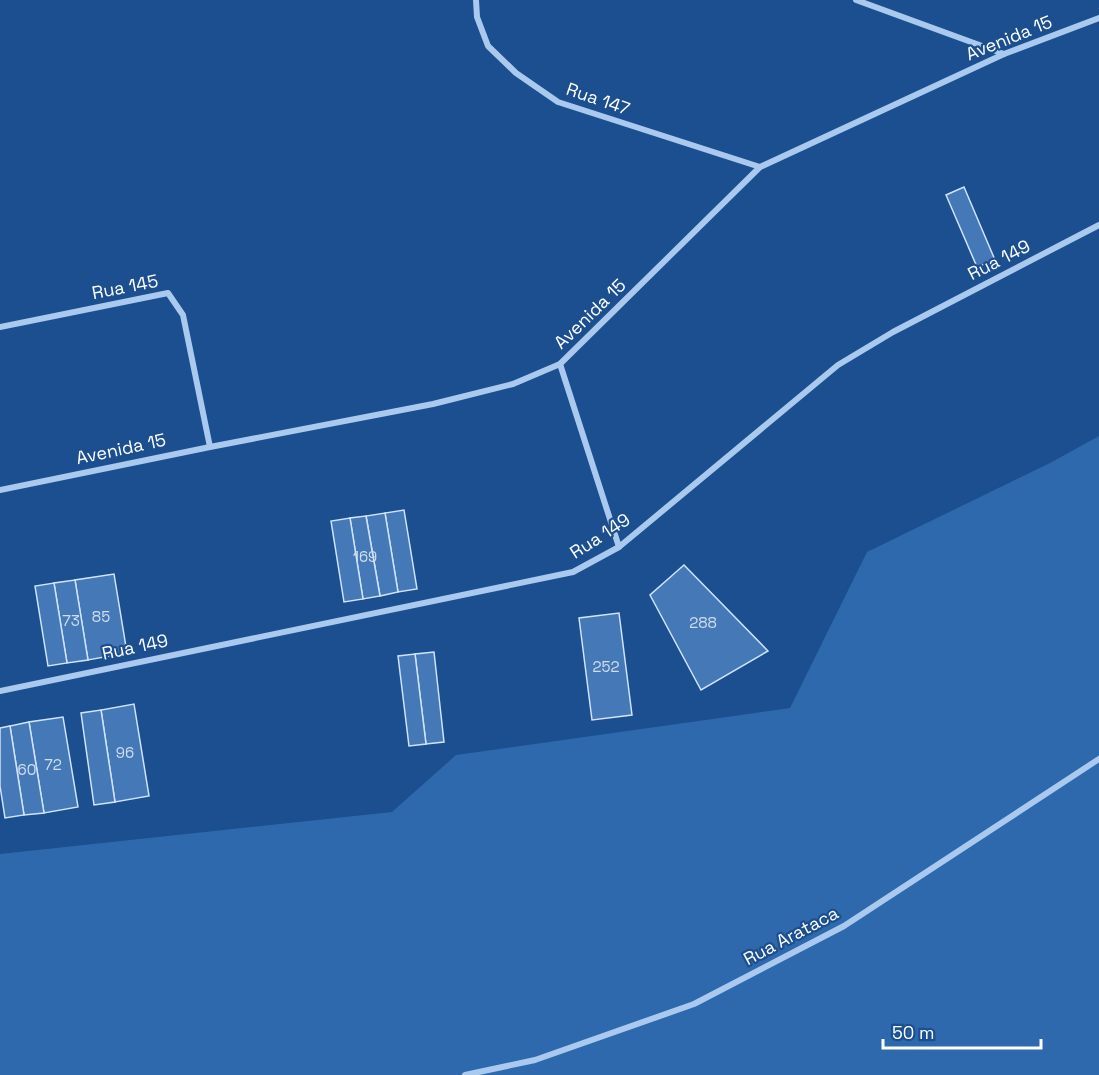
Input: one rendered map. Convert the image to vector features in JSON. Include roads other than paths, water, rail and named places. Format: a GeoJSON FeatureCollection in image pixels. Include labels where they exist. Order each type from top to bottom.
{"type":"FeatureCollection","features":[{"type":"Feature","properties":{"kind":"street","name":"Rua 147"},"geometry":{"type":"LineString","coordinates":[[476,0],[477,17],[488,46],[516,73],[558,102],[760,167]]}},
{"type":"Feature","properties":{"kind":"street"},"geometry":{"type":"LineString","coordinates":[[856,0],[1004,54]]}},
{"type":"Feature","properties":{"kind":"street","name":"Avenida 15"},"geometry":{"type":"LineString","coordinates":[[0,490],[433,404],[513,384],[560,364],[760,167],[1004,54],[1099,18]]}},
{"type":"Feature","properties":{"kind":"street","name":"Rua 149"},"geometry":{"type":"LineString","coordinates":[[0,691],[573,572],[619,547],[838,365],[893,332],[1099,225]]}},
{"type":"Feature","properties":{"kind":"street","name":"Rua 145"},"geometry":{"type":"LineString","coordinates":[[0,327],[168,293],[183,315],[210,447]]}},
{"type":"Feature","properties":{"kind":"street"},"geometry":{"type":"LineString","coordinates":[[560,364],[619,547]]}},
{"type":"Feature","properties":{"kind":"street","name":"Rua Arataca"},"geometry":{"type":"LineString","coordinates":[[465,1075],[535,1060],[694,1004],[844,926],[1099,759]]}}]}
